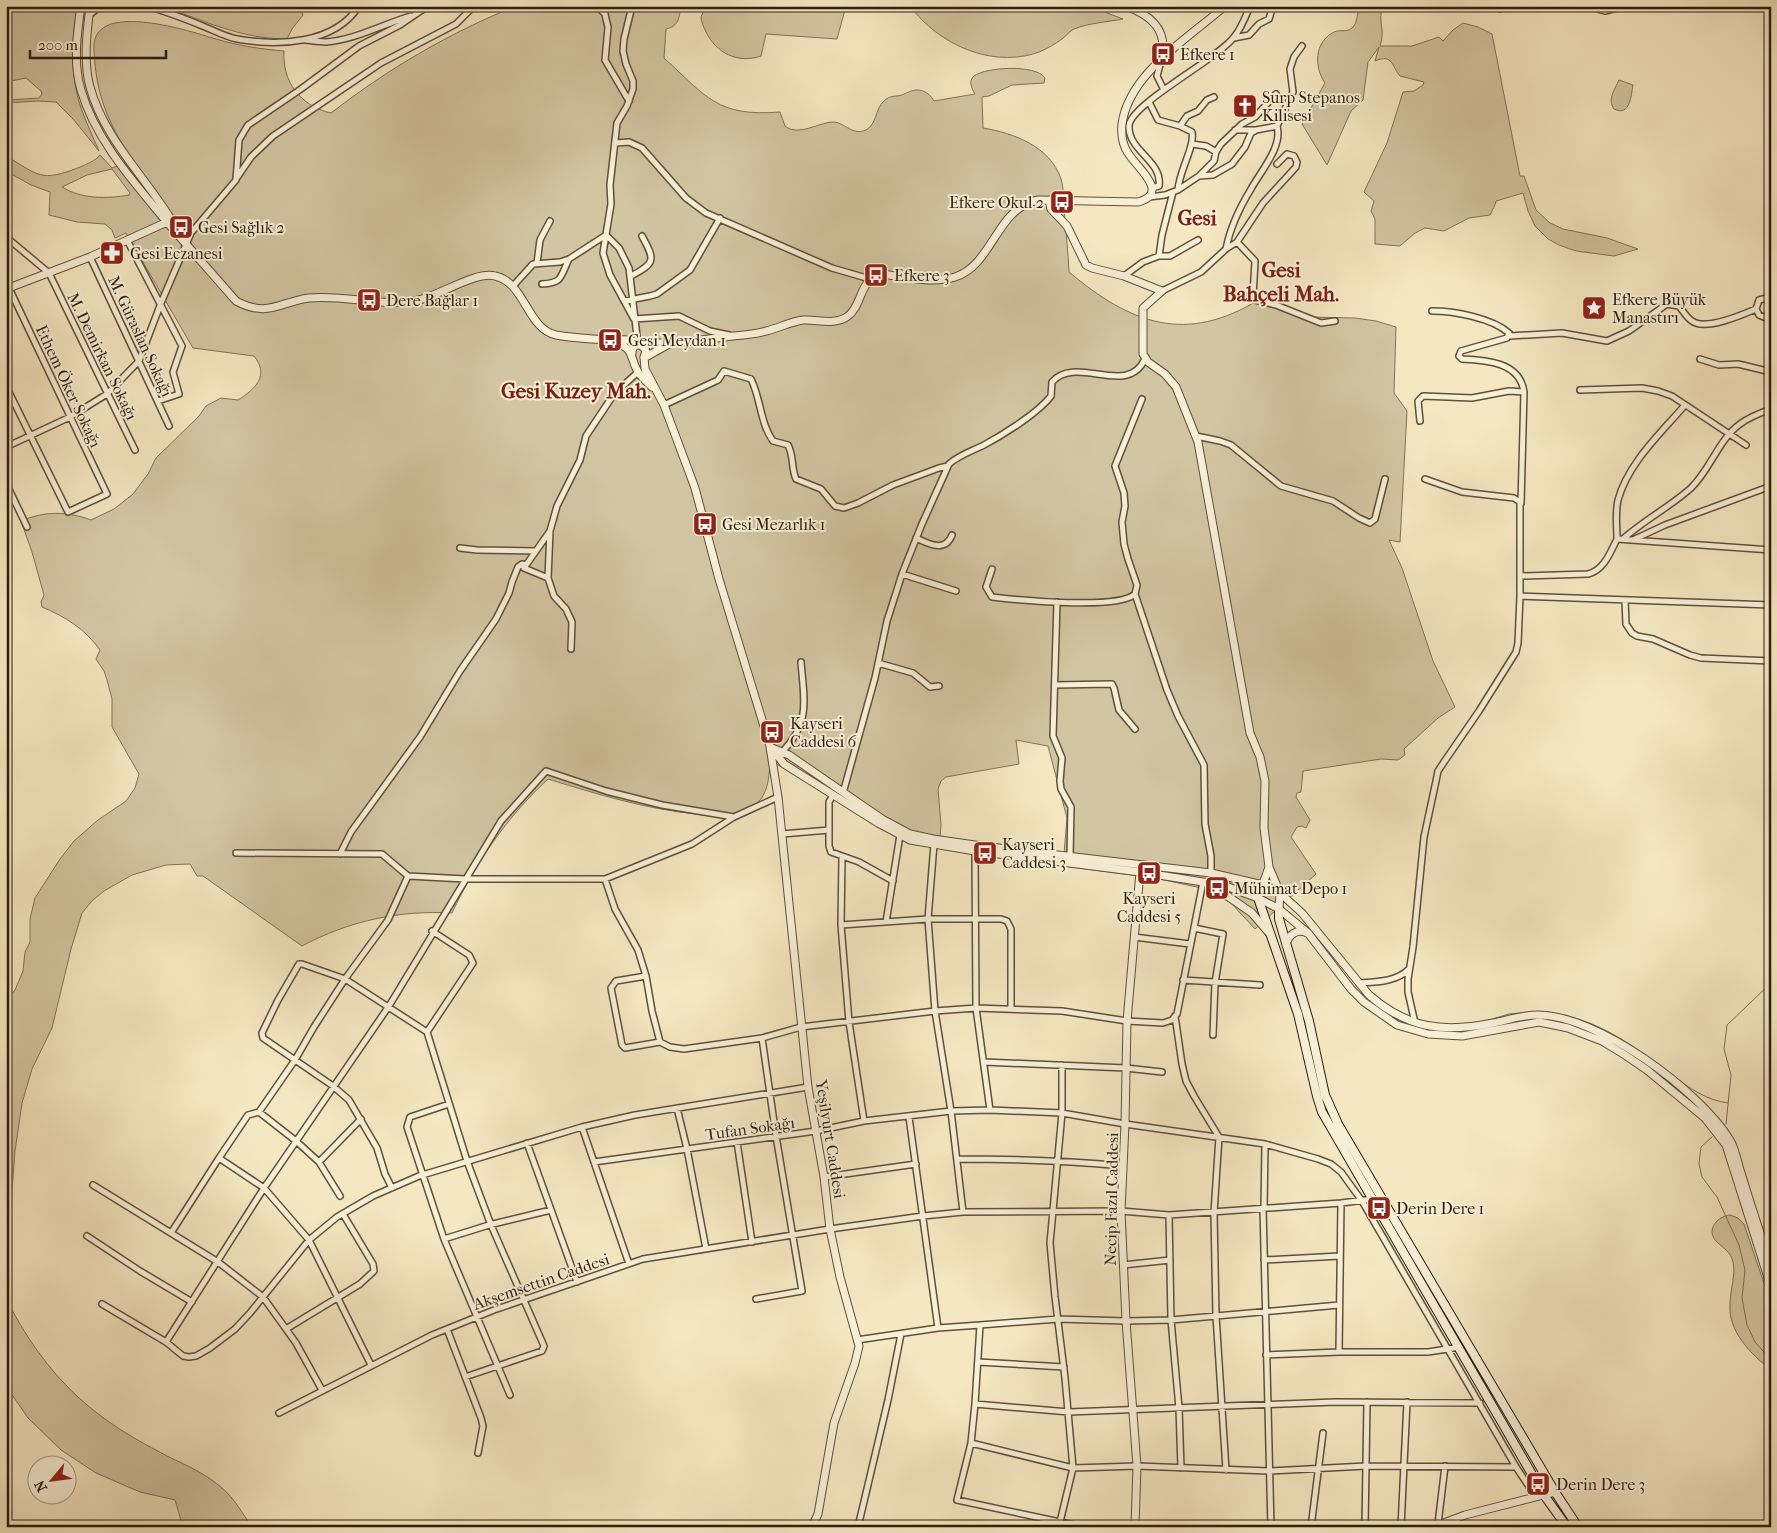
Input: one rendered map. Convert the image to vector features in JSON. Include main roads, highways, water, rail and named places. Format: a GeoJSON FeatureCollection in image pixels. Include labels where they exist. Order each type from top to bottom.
{"type":"FeatureCollection","features":[{"type":"Feature","properties":{"kind":"main road"},"geometry":{"type":"LineString","coordinates":[[1258,898],[1298,1014],[1322,1112],[1460,1347],[1540,1496],[1567,1527]]}},
{"type":"Feature","properties":{"kind":"main road"},"geometry":{"type":"LineString","coordinates":[[1279,909],[1279,919],[1286,948],[1309,1022],[1325,1095],[1338,1124],[1554,1492],[1578,1527]]}},
{"type":"Feature","properties":{"kind":"waterway"},"geometry":{"type":"LineString","coordinates":[[1726,1124],[1731,1075],[1724,1049],[1727,1025],[1771,983]]}},
{"type":"Feature","properties":{"kind":"waterway"},"geometry":{"type":"LineString","coordinates":[[1489,1020],[1509,1014],[1529,1012]]}},
{"type":"Feature","properties":{"kind":"waterway"},"geometry":{"type":"LineString","coordinates":[[1553,1014],[1590,1023],[1646,1056]]}},
{"type":"Feature","properties":{"kind":"waterway"},"geometry":{"type":"LineString","coordinates":[[1655,1063],[1664,1069]]}},
{"type":"Feature","properties":{"kind":"waterway"},"geometry":{"type":"LineString","coordinates":[[1673,1076],[1706,1097],[1728,1103]]}},
{"type":"Feature","properties":{"kind":"waterway"},"geometry":{"type":"LineString","coordinates":[[1712,1137],[1701,1147],[1699,1164],[1702,1177],[1717,1197],[1739,1245],[1745,1270],[1742,1298],[1747,1325],[1755,1342],[1771,1360]]}},
{"type":"Feature","properties":{"kind":"place","name":"Efkere 1"},"geometry":{"type":"Point","coordinates":[1163,54]}},
{"type":"Feature","properties":{"kind":"place","name":"Surp Stepanos Kilisesi"},"geometry":{"type":"Point","coordinates":[1245,106]}},
{"type":"Feature","properties":{"kind":"place","name":"Efkere Okul 2"},"geometry":{"type":"Point","coordinates":[1062,202]}},
{"type":"Feature","properties":{"kind":"place","name":"Gesi Sağlık 2"},"geometry":{"type":"Point","coordinates":[181,227]}},
{"type":"Feature","properties":{"kind":"place","name":"Gesi Eczanesi"},"geometry":{"type":"Point","coordinates":[112,253]}},
{"type":"Feature","properties":{"kind":"place","name":"Efkere 3"},"geometry":{"type":"Point","coordinates":[876,275]}},
{"type":"Feature","properties":{"kind":"place","name":"Dere Bağlar 1"},"geometry":{"type":"Point","coordinates":[369,300]}},
{"type":"Feature","properties":{"kind":"place","name":"Efkere Büyük Manastırı"},"geometry":{"type":"Point","coordinates":[1594,308]}},
{"type":"Feature","properties":{"kind":"place","name":"Gesi Meydan 1"},"geometry":{"type":"Point","coordinates":[610,340]}},
{"type":"Feature","properties":{"kind":"place","name":"Gesi Mezarlık 1"},"geometry":{"type":"Point","coordinates":[705,524]}},
{"type":"Feature","properties":{"kind":"place","name":"Kayseri Caddesi 6"},"geometry":{"type":"Point","coordinates":[772,732]}},
{"type":"Feature","properties":{"kind":"place","name":"Kayseri Caddesi 3"},"geometry":{"type":"Point","coordinates":[985,853]}},
{"type":"Feature","properties":{"kind":"place","name":"Kayseri Caddesi 5"},"geometry":{"type":"Point","coordinates":[1149,873]}},
{"type":"Feature","properties":{"kind":"place","name":"Mühimat Depo 1"},"geometry":{"type":"Point","coordinates":[1217,888]}},
{"type":"Feature","properties":{"kind":"place","name":"Derin Dere 1"},"geometry":{"type":"Point","coordinates":[1379,1208]}},
{"type":"Feature","properties":{"kind":"place","name":"Derin Dere 3"},"geometry":{"type":"Point","coordinates":[1538,1484]}},
{"type":"Feature","properties":{"kind":"district","name":"Gesi"},"geometry":{"type":"Point","coordinates":[1197,218]}},
{"type":"Feature","properties":{"kind":"district","name":"Gesi Bahçeli Mah."},"geometry":{"type":"Point","coordinates":[1281,282]}},
{"type":"Feature","properties":{"kind":"district","name":"Gesi Kuzey Mah."},"geometry":{"type":"Point","coordinates":[576,391]}}]}
